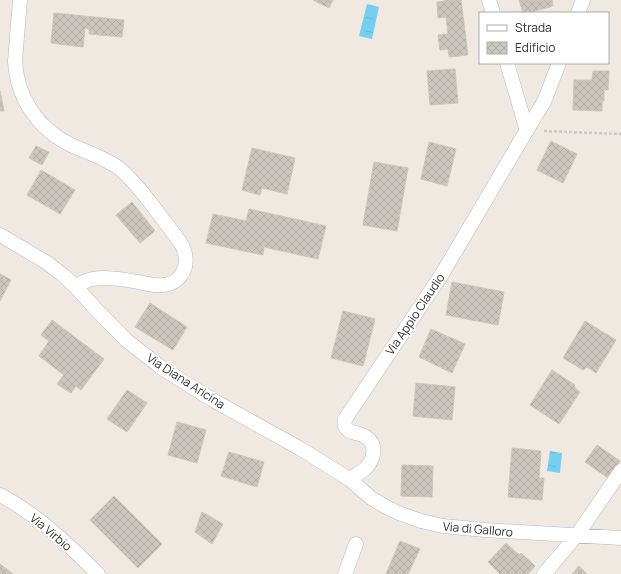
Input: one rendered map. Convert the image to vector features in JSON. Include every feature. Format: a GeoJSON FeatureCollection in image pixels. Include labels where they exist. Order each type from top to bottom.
{"type":"FeatureCollection","features":[{"type":"Feature","properties":{"kind":"street"},"geometry":{"type":"LineString","coordinates":[[20,0],[15,70],[21,92],[32,111],[46,129],[58,138],[107,160],[126,174],[140,188],[180,242],[186,255],[184,271],[179,278],[168,285],[155,286],[107,278],[84,282],[76,287]]}},
{"type":"Feature","properties":{"kind":"street"},"geometry":{"type":"LineString","coordinates":[[489,0],[493,12]]}},
{"type":"Feature","properties":{"kind":"street"},"geometry":{"type":"LineString","coordinates":[[578,12],[582,0]]}},
{"type":"Feature","properties":{"kind":"street"},"geometry":{"type":"LineString","coordinates":[[507,64],[527,131]]}},
{"type":"Feature","properties":{"kind":"street"},"geometry":{"type":"LineString","coordinates":[[527,131],[544,102],[559,64]]}},
{"type":"Feature","properties":{"kind":"street","name":"Via Appio Claudio"},"geometry":{"type":"LineString","coordinates":[[349,479],[367,467],[373,458],[374,448],[370,440],[366,437],[348,430],[345,424],[345,419],[442,274],[527,131]]}},
{"type":"Feature","properties":{"kind":"street","name":"Via Diana Aricina"},"geometry":{"type":"LineString","coordinates":[[0,235],[46,262],[62,275],[76,287],[120,334],[162,368],[190,387],[301,449],[349,479]]}},
{"type":"Feature","properties":{"kind":"street"},"geometry":{"type":"LineString","coordinates":[[544,574],[577,535],[621,471]]}},
{"type":"Feature","properties":{"kind":"street","name":"Via di Galloro"},"geometry":{"type":"LineString","coordinates":[[349,479],[371,498],[386,507],[411,518],[432,524],[485,530],[621,538]]}},
{"type":"Feature","properties":{"kind":"street","name":"Via Virbio"},"geometry":{"type":"LineString","coordinates":[[0,495],[24,510],[58,535],[98,574]]}},
{"type":"Feature","properties":{"kind":"street"},"geometry":{"type":"LineString","coordinates":[[345,574],[356,544]]}},
{"type":"Feature","properties":{"kind":"path"},"geometry":{"type":"LineString","coordinates":[[527,131],[621,134]]}},
{"type":"Feature","properties":{"kind":"water"},"geometry":{"type":"Polygon","coordinates":[[[367,4],[379,7],[372,39],[359,36],[367,4]]]}},
{"type":"Feature","properties":{"kind":"water"},"geometry":{"type":"Polygon","coordinates":[[[550,451],[562,453],[560,473],[547,471],[550,451]]]}},
{"type":"Feature","properties":{"kind":"building"},"geometry":{"type":"Polygon","coordinates":[[[313,0],[333,0],[329,8],[313,0]]]}},
{"type":"Feature","properties":{"kind":"building"},"geometry":{"type":"Polygon","coordinates":[[[445,0],[461,0],[468,55],[449,57],[448,49],[440,50],[438,35],[448,34],[446,17],[438,18],[437,2],[445,0]]]}},
{"type":"Feature","properties":{"kind":"building"},"geometry":{"type":"Polygon","coordinates":[[[519,0],[552,0],[553,6],[532,12],[523,12],[519,0]]]}},
{"type":"Feature","properties":{"kind":"building"},"geometry":{"type":"Polygon","coordinates":[[[54,13],[124,20],[122,37],[89,34],[89,29],[85,28],[83,47],[51,43],[54,13]]]}},
{"type":"Feature","properties":{"kind":"building"},"geometry":{"type":"Polygon","coordinates":[[[455,69],[458,103],[430,105],[427,71],[455,69]]]}},
{"type":"Feature","properties":{"kind":"building"},"geometry":{"type":"Polygon","coordinates":[[[593,71],[609,71],[608,90],[604,90],[602,111],[573,110],[574,80],[592,80],[593,71]]]}},
{"type":"Feature","properties":{"kind":"building"},"geometry":{"type":"Polygon","coordinates":[[[0,91],[4,111],[0,111],[0,91]]]}},
{"type":"Feature","properties":{"kind":"building"},"geometry":{"type":"Polygon","coordinates":[[[551,141],[577,154],[563,183],[537,170],[551,141]]]}},
{"type":"Feature","properties":{"kind":"building"},"geometry":{"type":"Polygon","coordinates":[[[429,142],[456,149],[447,186],[421,179],[429,142]]]}},
{"type":"Feature","properties":{"kind":"building"},"geometry":{"type":"Polygon","coordinates":[[[36,146],[49,152],[42,165],[29,158],[36,146]]]}},
{"type":"Feature","properties":{"kind":"building"},"geometry":{"type":"Polygon","coordinates":[[[252,148],[295,158],[287,194],[262,188],[260,195],[242,190],[252,148]]]}},
{"type":"Feature","properties":{"kind":"building"},"geometry":{"type":"Polygon","coordinates":[[[374,162],[408,168],[397,231],[363,225],[374,162]]]}},
{"type":"Feature","properties":{"kind":"building"},"geometry":{"type":"Polygon","coordinates":[[[41,170],[75,190],[60,214],[27,195],[41,170]]]}},
{"type":"Feature","properties":{"kind":"building"},"geometry":{"type":"Polygon","coordinates":[[[132,202],[155,231],[140,243],[116,215],[132,202]]]}},
{"type":"Feature","properties":{"kind":"building"},"geometry":{"type":"Polygon","coordinates":[[[249,209],[326,226],[318,259],[264,247],[263,255],[206,243],[213,214],[246,221],[249,209]]]}},
{"type":"Feature","properties":{"kind":"building"},"geometry":{"type":"Polygon","coordinates":[[[0,274],[11,280],[0,301],[0,274]]]}},
{"type":"Feature","properties":{"kind":"building"},"geometry":{"type":"Polygon","coordinates":[[[452,282],[504,292],[498,325],[446,315],[452,282]]]}},
{"type":"Feature","properties":{"kind":"building"},"geometry":{"type":"Polygon","coordinates":[[[150,303],[187,327],[173,350],[135,327],[150,303]]]}},
{"type":"Feature","properties":{"kind":"building"},"geometry":{"type":"Polygon","coordinates":[[[343,311],[375,319],[363,366],[331,358],[343,311]]]}},
{"type":"Feature","properties":{"kind":"building"},"geometry":{"type":"Polygon","coordinates":[[[52,320],[104,359],[81,390],[76,386],[71,393],[57,384],[64,375],[39,356],[49,341],[41,335],[52,320]]]}},
{"type":"Feature","properties":{"kind":"building"},"geometry":{"type":"Polygon","coordinates":[[[585,321],[616,340],[596,373],[587,367],[583,370],[563,358],[585,321]]]}},
{"type":"Feature","properties":{"kind":"building"},"geometry":{"type":"Polygon","coordinates":[[[431,329],[465,344],[452,373],[419,357],[431,329]]]}},
{"type":"Feature","properties":{"kind":"building"},"geometry":{"type":"Polygon","coordinates":[[[552,370],[575,385],[574,387],[580,392],[559,424],[530,405],[552,370]]]}},
{"type":"Feature","properties":{"kind":"building"},"geometry":{"type":"Polygon","coordinates":[[[416,383],[455,387],[452,420],[413,416],[416,383]]]}},
{"type":"Feature","properties":{"kind":"building"},"geometry":{"type":"Polygon","coordinates":[[[127,390],[147,403],[127,432],[107,419],[127,390]]]}},
{"type":"Feature","properties":{"kind":"building"},"geometry":{"type":"Polygon","coordinates":[[[177,422],[206,430],[197,463],[168,455],[177,422]]]}},
{"type":"Feature","properties":{"kind":"building"},"geometry":{"type":"Polygon","coordinates":[[[597,445],[620,461],[608,478],[585,462],[597,445]]]}},
{"type":"Feature","properties":{"kind":"building"},"geometry":{"type":"Polygon","coordinates":[[[512,448],[541,451],[539,478],[544,478],[542,500],[508,497],[512,448]]]}},
{"type":"Feature","properties":{"kind":"building"},"geometry":{"type":"Polygon","coordinates":[[[229,452],[264,462],[257,487],[221,476],[229,452]]]}},
{"type":"Feature","properties":{"kind":"building"},"geometry":{"type":"Polygon","coordinates":[[[402,465],[433,466],[432,497],[401,496],[402,465]]]}},
{"type":"Feature","properties":{"kind":"building"},"geometry":{"type":"Polygon","coordinates":[[[114,496],[162,544],[138,568],[90,520],[114,496]]]}},
{"type":"Feature","properties":{"kind":"building"},"geometry":{"type":"Polygon","coordinates":[[[202,512],[223,524],[212,544],[195,532],[202,512]]]}},
{"type":"Feature","properties":{"kind":"building"},"geometry":{"type":"Polygon","coordinates":[[[400,541],[420,549],[408,574],[386,574],[400,541]]]}},
{"type":"Feature","properties":{"kind":"building"},"geometry":{"type":"Polygon","coordinates":[[[506,543],[519,555],[521,553],[535,566],[528,574],[500,574],[488,562],[506,543]]]}},
{"type":"Feature","properties":{"kind":"building"},"geometry":{"type":"Polygon","coordinates":[[[0,564],[13,574],[0,574],[0,564]]]}},
{"type":"Feature","properties":{"kind":"building"},"geometry":{"type":"Polygon","coordinates":[[[579,566],[587,574],[572,574],[579,566]]]}}]}
